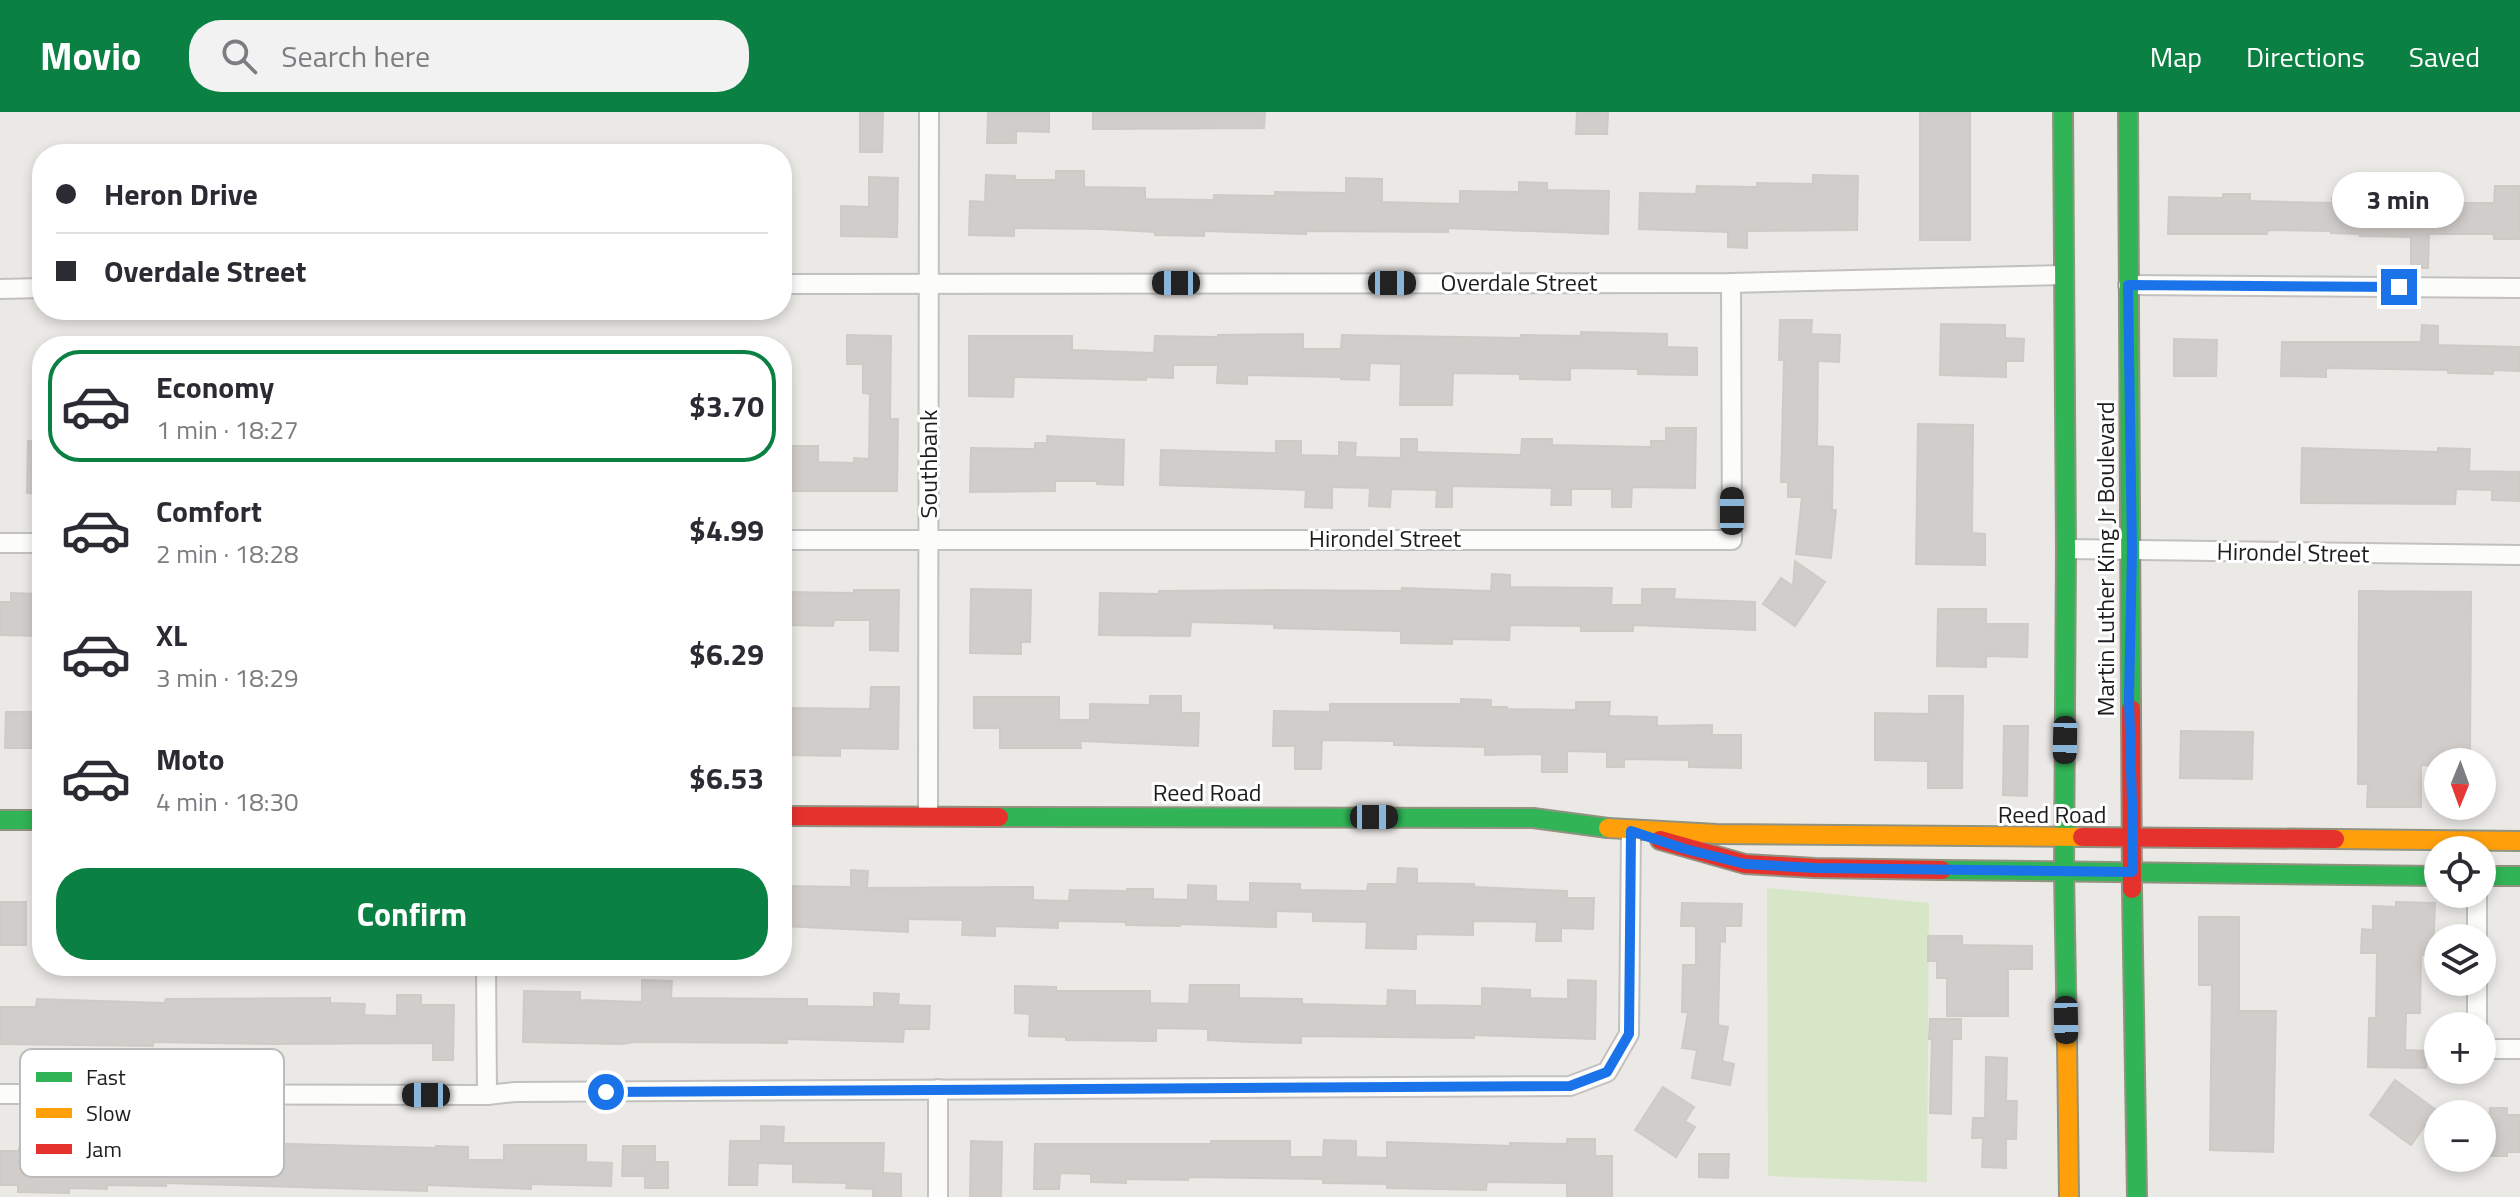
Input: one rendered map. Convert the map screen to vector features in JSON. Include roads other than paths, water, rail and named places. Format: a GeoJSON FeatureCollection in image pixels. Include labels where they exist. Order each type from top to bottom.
{"type":"FeatureCollection","features":[{"type":"Feature","properties":{"kind":"street","name":"Southbank"},"geometry":{"type":"LineString","coordinates":[[928,816],[929,112]]}},
{"type":"Feature","properties":{"kind":"street","name":"Martin Luther King Jr Boulevard"},"geometry":{"type":"LineString","coordinates":[[2063,112],[2066,549],[2064,872],[2069,1197]]}},
{"type":"Feature","properties":{"kind":"street","name":"Martin Luther King Jr Boulevard"},"geometry":{"type":"LineString","coordinates":[[2128,112],[2132,551],[2129,698],[2137,1197]]}},
{"type":"Feature","properties":{"kind":"street","name":"Overdale Street"},"geometry":{"type":"LineString","coordinates":[[792,284],[1731,283],[2063,275]]}},
{"type":"Feature","properties":{"kind":"street","name":"Hirondel Street"},"geometry":{"type":"LineString","coordinates":[[792,540],[1732,540],[1731,283]]}},
{"type":"Feature","properties":{"kind":"street"},"geometry":{"type":"LineString","coordinates":[[2128,285],[2520,288]]}},
{"type":"Feature","properties":{"kind":"street"},"geometry":{"type":"LineString","coordinates":[[0,289],[32,288]]}},
{"type":"Feature","properties":{"kind":"street"},"geometry":{"type":"LineString","coordinates":[[0,543],[32,543]]}},
{"type":"Feature","properties":{"kind":"street","name":"Hirondel Street"},"geometry":{"type":"LineString","coordinates":[[2066,549],[2520,555]]}},
{"type":"Feature","properties":{"kind":"street","name":"Reed Road"},"geometry":{"type":"LineString","coordinates":[[792,816],[1533,818],[1631,831],[2424,845]]}},
{"type":"Feature","properties":{"kind":"street"},"geometry":{"type":"LineString","coordinates":[[0,820],[32,820]]}},
{"type":"Feature","properties":{"kind":"street"},"geometry":{"type":"LineString","coordinates":[[284,1095],[1570,1086],[1607,1072],[1629,1034],[1631,831]]}},
{"type":"Feature","properties":{"kind":"street","name":"Reed Road"},"geometry":{"type":"LineString","coordinates":[[1631,831],[1745,864],[1815,868],[2424,876]]}},
{"type":"Feature","properties":{"kind":"street","name":"Reed Road"},"geometry":{"type":"LineString","coordinates":[[2496,844],[2520,841]]}},
{"type":"Feature","properties":{"kind":"street"},"geometry":{"type":"LineString","coordinates":[[2496,876],[2520,876]]}},
{"type":"Feature","properties":{"kind":"street"},"geometry":{"type":"LineString","coordinates":[[486,976],[487,1095]]}},
{"type":"Feature","properties":{"kind":"street"},"geometry":{"type":"LineString","coordinates":[[2496,1049],[2520,1049]]}},
{"type":"Feature","properties":{"kind":"street"},"geometry":{"type":"LineString","coordinates":[[938,1089],[938,1197]]}},
{"type":"Feature","properties":{"kind":"street"},"geometry":{"type":"LineString","coordinates":[[0,1094],[20,1094]]}}]}
